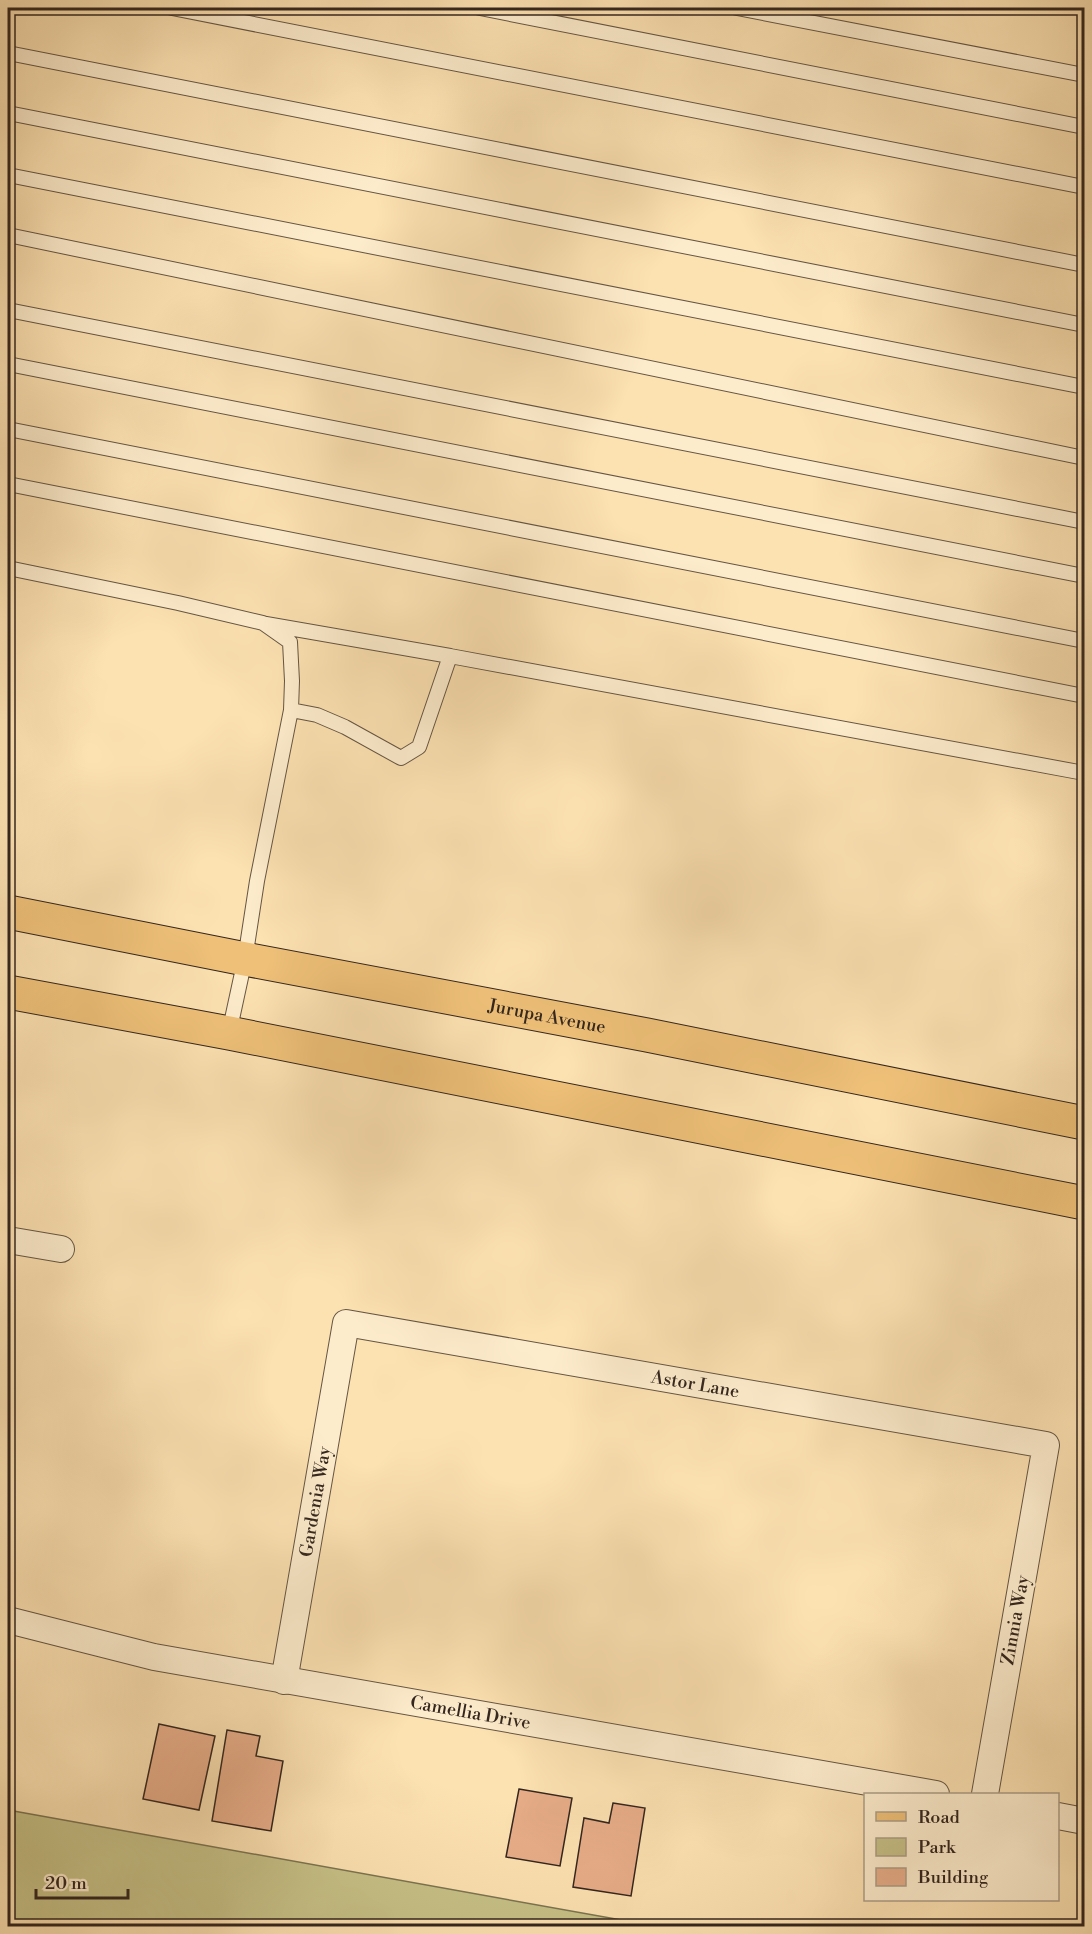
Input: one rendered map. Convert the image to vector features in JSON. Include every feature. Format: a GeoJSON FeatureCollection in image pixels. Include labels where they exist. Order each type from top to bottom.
{"type":"FeatureCollection","features":[{"type":"Feature","properties":{"kind":"main road","name":"Jurupa Avenue"},"geometry":{"type":"LineString","coordinates":[[8,912],[659,1037],[1084,1123]]}},
{"type":"Feature","properties":{"kind":"main road"},"geometry":{"type":"LineString","coordinates":[[8,992],[229,1033],[1084,1203]]}},
{"type":"Feature","properties":{"kind":"street"},"geometry":{"type":"LineString","coordinates":[[8,1240],[61,1249]]}},
{"type":"Feature","properties":{"kind":"street","name":"Astor Lane"},"geometry":{"type":"LineString","coordinates":[[346,1323],[1046,1445]]}},
{"type":"Feature","properties":{"kind":"street","name":"Gardenia Way"},"geometry":{"type":"LineString","coordinates":[[284,1681],[346,1323]]}},
{"type":"Feature","properties":{"kind":"street","name":"Zinnia Way"},"geometry":{"type":"LineString","coordinates":[[985,1793],[1046,1445]]}},
{"type":"Feature","properties":{"kind":"street","name":"Camellia Drive"},"geometry":{"type":"LineString","coordinates":[[8,1620],[154,1657],[930,1793]]}},
{"type":"Feature","properties":{"kind":"street"},"geometry":{"type":"LineString","coordinates":[[1059,1816],[1084,1821]]}},
{"type":"Feature","properties":{"kind":"lane"},"geometry":{"type":"LineString","coordinates":[[172,8],[1084,188]]}},
{"type":"Feature","properties":{"kind":"lane"},"geometry":{"type":"LineString","coordinates":[[480,8],[1084,127]]}},
{"type":"Feature","properties":{"kind":"lane"},"geometry":{"type":"LineString","coordinates":[[737,8],[1084,75]]}},
{"type":"Feature","properties":{"kind":"lane"},"geometry":{"type":"LineString","coordinates":[[8,53],[1084,265]]}},
{"type":"Feature","properties":{"kind":"lane"},"geometry":{"type":"LineString","coordinates":[[8,113],[1084,325]]}},
{"type":"Feature","properties":{"kind":"lane"},"geometry":{"type":"LineString","coordinates":[[8,175],[1084,387]]}},
{"type":"Feature","properties":{"kind":"lane"},"geometry":{"type":"LineString","coordinates":[[8,235],[1084,458]]}},
{"type":"Feature","properties":{"kind":"lane"},"geometry":{"type":"LineString","coordinates":[[8,310],[1084,522]]}},
{"type":"Feature","properties":{"kind":"lane"},"geometry":{"type":"LineString","coordinates":[[8,364],[1084,576]]}},
{"type":"Feature","properties":{"kind":"lane"},"geometry":{"type":"LineString","coordinates":[[8,429],[1084,641]]}},
{"type":"Feature","properties":{"kind":"lane"},"geometry":{"type":"LineString","coordinates":[[8,484],[1084,696]]}},
{"type":"Feature","properties":{"kind":"lane"},"geometry":{"type":"LineString","coordinates":[[8,567],[263,623],[1084,773]]}},
{"type":"Feature","properties":{"kind":"lane"},"geometry":{"type":"LineString","coordinates":[[229,1033],[245,959],[256,881],[291,710],[290,642],[263,623]]}},
{"type":"Feature","properties":{"kind":"lane"},"geometry":{"type":"LineString","coordinates":[[291,710],[317,715],[345,727],[401,758],[419,747],[450,656]]}},
{"type":"Feature","properties":{"kind":"green space"},"geometry":{"type":"Polygon","coordinates":[[[8,1810],[655,1926],[8,1926],[8,1810]]]}},
{"type":"Feature","properties":{"kind":"building"},"geometry":{"type":"Polygon","coordinates":[[[159,1724],[215,1736],[199,1810],[143,1799],[159,1724]]]}},
{"type":"Feature","properties":{"kind":"building"},"geometry":{"type":"Polygon","coordinates":[[[227,1730],[260,1736],[256,1756],[283,1761],[271,1831],[212,1821],[227,1730]]]}},
{"type":"Feature","properties":{"kind":"building"},"geometry":{"type":"Polygon","coordinates":[[[519,1789],[572,1798],[560,1866],[506,1857],[519,1789]]]}},
{"type":"Feature","properties":{"kind":"building"},"geometry":{"type":"Polygon","coordinates":[[[613,1803],[645,1808],[631,1896],[573,1887],[584,1818],[609,1823],[613,1803]]]}}]}
